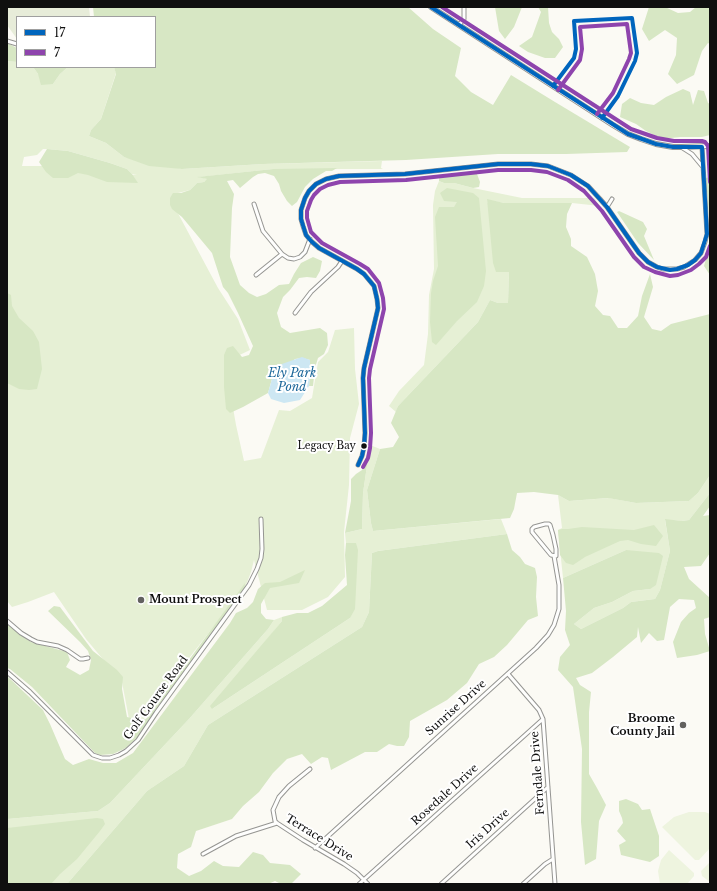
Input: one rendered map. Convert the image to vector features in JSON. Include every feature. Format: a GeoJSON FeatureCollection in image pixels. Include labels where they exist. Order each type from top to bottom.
{"type":"FeatureCollection","features":[{"type":"Feature","properties":{"kind":"street"},"geometry":{"type":"LineString","coordinates":[[431,7],[628,134],[656,144],[681,147],[710,146]]}},
{"type":"Feature","properties":{"kind":"street"},"geometry":{"type":"LineString","coordinates":[[459,25],[464,19],[464,7]]}},
{"type":"Feature","properties":{"kind":"street"},"geometry":{"type":"LineString","coordinates":[[681,147],[692,154],[703,166]]}},
{"type":"Feature","properties":{"kind":"street"},"geometry":{"type":"LineString","coordinates":[[358,466],[364,447],[365,433],[363,373],[378,308],[378,299],[374,286],[364,274],[319,248],[306,235],[302,226],[301,210],[305,198],[316,184],[326,179],[339,176],[405,174],[498,164],[531,164],[548,166],[572,176],[588,186],[607,207],[639,253],[648,262],[663,269],[670,270],[688,265],[698,256],[705,242],[707,234],[702,147]]}},
{"type":"Feature","properties":{"kind":"street"},"geometry":{"type":"LineString","coordinates":[[607,207],[612,199]]}},
{"type":"Feature","properties":{"kind":"street"},"geometry":{"type":"LineString","coordinates":[[254,204],[263,231],[282,254],[288,258],[294,259],[305,252],[310,239]]}},
{"type":"Feature","properties":{"kind":"street"},"geometry":{"type":"LineString","coordinates":[[256,275],[282,254]]}},
{"type":"Feature","properties":{"kind":"street"},"geometry":{"type":"LineString","coordinates":[[295,313],[311,292],[338,267],[342,261]]}},
{"type":"Feature","properties":{"kind":"street","name":"Golf Course Road"},"geometry":{"type":"LineString","coordinates":[[7,672],[30,692],[93,756],[110,758],[126,751],[138,740],[156,713],[250,585],[261,558],[261,519]]}},
{"type":"Feature","properties":{"kind":"street","name":"Sunrise Drive"},"geometry":{"type":"LineString","coordinates":[[315,848],[508,674],[548,635],[554,625],[559,609],[559,585],[554,556],[556,555],[556,549],[549,524],[532,528],[533,533],[551,555],[554,556]]}},
{"type":"Feature","properties":{"kind":"street"},"geometry":{"type":"LineString","coordinates":[[7,621],[37,642],[58,646],[80,659],[88,658]]}},
{"type":"Feature","properties":{"kind":"street","name":"Ferndale Drive"},"geometry":{"type":"LineString","coordinates":[[508,674],[539,710],[543,719],[555,884]]}},
{"type":"Feature","properties":{"kind":"street","name":"Rosedale Drive"},"geometry":{"type":"LineString","coordinates":[[359,884],[543,719]]}},
{"type":"Feature","properties":{"kind":"street","name":"Terrace Drive"},"geometry":{"type":"LineString","coordinates":[[310,769],[289,786],[279,797],[274,810],[274,817],[277,823],[315,848],[344,864],[357,873],[368,884]]}},
{"type":"Feature","properties":{"kind":"street","name":"Iris Drive"},"geometry":{"type":"LineString","coordinates":[[441,884],[548,787]]}},
{"type":"Feature","properties":{"kind":"street"},"geometry":{"type":"LineString","coordinates":[[203,854],[236,836],[277,823]]}},
{"type":"Feature","properties":{"kind":"street"},"geometry":{"type":"LineString","coordinates":[[523,884],[545,864],[553,859]]}},
{"type":"Feature","properties":{"kind":"green space"},"geometry":{"type":"Polygon","coordinates":[[[7,7],[89,7],[90,16],[16,16],[16,38],[7,25],[7,7]]]}},
{"type":"Feature","properties":{"kind":"green space"},"geometry":{"type":"Polygon","coordinates":[[[93,7],[408,7],[433,29],[461,48],[455,76],[471,92],[493,105],[511,75],[630,147],[627,152],[498,154],[406,160],[263,164],[182,169],[149,166],[124,157],[106,143],[89,136],[91,130],[101,119],[116,74],[114,68],[156,68],[156,16],[94,16],[93,7]]]}},
{"type":"Feature","properties":{"kind":"green space"},"geometry":{"type":"Polygon","coordinates":[[[495,7],[522,7],[514,27],[505,39],[499,31],[495,7]]]}},
{"type":"Feature","properties":{"kind":"green space"},"geometry":{"type":"Polygon","coordinates":[[[538,7],[548,7],[549,23],[552,32],[559,39],[563,47],[555,58],[545,58],[528,52],[519,46],[532,37],[541,12],[538,7]]]}},
{"type":"Feature","properties":{"kind":"green space"},"geometry":{"type":"Polygon","coordinates":[[[649,7],[665,7],[678,13],[690,12],[696,7],[710,7],[710,44],[708,43],[702,51],[694,75],[677,84],[668,74],[676,55],[677,38],[665,30],[649,41],[642,29],[649,7]]]}},
{"type":"Feature","properties":{"kind":"green space"},"geometry":{"type":"Polygon","coordinates":[[[7,43],[16,48],[16,62],[7,61],[7,43]]]}},
{"type":"Feature","properties":{"kind":"green space"},"geometry":{"type":"Polygon","coordinates":[[[7,61],[16,62],[16,68],[34,68],[38,74],[53,84],[60,74],[67,68],[114,68],[116,73],[101,119],[91,130],[89,136],[106,143],[124,157],[182,169],[263,164],[382,161],[381,168],[383,169],[273,169],[199,177],[208,179],[204,182],[197,183],[190,190],[178,193],[173,204],[218,288],[238,319],[250,350],[225,362],[244,461],[261,458],[279,410],[290,411],[312,398],[318,362],[328,352],[335,330],[354,328],[355,369],[359,404],[350,438],[349,485],[344,532],[345,577],[328,597],[302,610],[267,610],[254,560],[246,585],[175,676],[141,723],[129,719],[122,682],[86,639],[54,592],[12,607],[7,601],[7,61]],[[43,149],[37,155],[24,157],[22,166],[47,166],[106,174],[137,175],[132,174],[127,169],[110,163],[68,151],[43,149]]]}},
{"type":"Feature","properties":{"kind":"green space"},"geometry":{"type":"Polygon","coordinates":[[[34,68],[67,68],[60,74],[53,84],[41,85],[38,74],[34,68]]]}},
{"type":"Feature","properties":{"kind":"green space"},"geometry":{"type":"Polygon","coordinates":[[[683,89],[690,92],[693,105],[698,90],[704,91],[708,103],[710,104],[710,135],[702,137],[662,139],[636,124],[620,117],[622,104],[630,98],[641,103],[654,105],[666,97],[683,89]]]}},
{"type":"Feature","properties":{"kind":"green space"},"geometry":{"type":"Polygon","coordinates":[[[47,149],[68,151],[127,169],[138,183],[107,182],[78,173],[68,178],[53,178],[46,172],[39,162],[47,149]]]}},
{"type":"Feature","properties":{"kind":"green space"},"geometry":{"type":"Polygon","coordinates":[[[337,168],[332,171],[326,171],[313,179],[305,187],[297,202],[292,206],[281,191],[274,176],[265,173],[258,174],[240,188],[233,180],[227,181],[234,194],[230,257],[240,285],[249,293],[257,297],[266,294],[279,285],[289,284],[301,263],[313,257],[322,261],[320,271],[316,278],[299,278],[283,297],[277,313],[281,327],[290,333],[320,328],[327,333],[328,345],[324,354],[318,358],[313,386],[309,386],[310,360],[302,358],[295,359],[272,379],[268,393],[230,413],[226,409],[224,355],[227,348],[233,346],[242,357],[249,355],[253,346],[228,293],[223,287],[212,253],[182,217],[172,209],[170,205],[170,198],[173,193],[181,193],[190,190],[197,183],[204,182],[207,179],[197,177],[273,169],[337,168]]]}},
{"type":"Feature","properties":{"kind":"green space"},"geometry":{"type":"Polygon","coordinates":[[[473,172],[477,174],[480,182],[479,187],[473,188],[439,181],[439,175],[473,172]]]}},
{"type":"Feature","properties":{"kind":"green space"},"geometry":{"type":"Polygon","coordinates":[[[710,177],[710,230],[706,178],[710,177]]]}},
{"type":"Feature","properties":{"kind":"green space"},"geometry":{"type":"Polygon","coordinates":[[[439,181],[522,198],[594,198],[600,206],[572,203],[504,203],[487,200],[509,272],[508,304],[490,300],[478,322],[398,406],[396,412],[389,406],[399,391],[424,365],[428,334],[429,295],[434,269],[433,205],[435,191],[439,181]]]}},
{"type":"Feature","properties":{"kind":"green space"},"geometry":{"type":"Polygon","coordinates":[[[447,188],[473,193],[479,198],[486,271],[484,286],[477,302],[457,321],[436,345],[432,342],[430,322],[431,293],[438,266],[435,217],[439,207],[454,207],[457,202],[444,201],[440,193],[447,188]]]}},
{"type":"Feature","properties":{"kind":"green space"},"geometry":{"type":"Polygon","coordinates":[[[487,199],[504,203],[572,203],[567,214],[566,227],[571,239],[571,246],[587,257],[595,274],[598,291],[595,306],[603,315],[610,316],[618,328],[627,328],[638,316],[642,296],[650,274],[653,287],[644,317],[652,329],[661,331],[671,324],[710,314],[710,475],[698,493],[689,501],[636,503],[608,498],[569,501],[558,495],[534,492],[517,493],[514,509],[510,518],[373,531],[367,490],[380,449],[393,447],[399,437],[391,423],[398,406],[478,322],[490,300],[498,303],[508,303],[509,272],[496,272],[493,263],[487,199]]]}},
{"type":"Feature","properties":{"kind":"green space"},"geometry":{"type":"Polygon","coordinates":[[[619,211],[643,222],[647,229],[644,236],[654,260],[638,243],[617,212],[619,211]]]}},
{"type":"Feature","properties":{"kind":"green space"},"geometry":{"type":"Polygon","coordinates":[[[710,230],[710,275],[704,266],[708,252],[710,230]]]}},
{"type":"Feature","properties":{"kind":"green space"},"geometry":{"type":"Polygon","coordinates":[[[7,293],[11,295],[12,306],[19,318],[33,331],[39,342],[42,369],[37,389],[19,389],[7,383],[7,293]]]}},
{"type":"Feature","properties":{"kind":"green space"},"geometry":{"type":"Polygon","coordinates":[[[370,445],[380,449],[367,490],[373,531],[501,519],[507,534],[372,553],[369,612],[362,627],[208,725],[184,766],[147,791],[67,884],[7,884],[7,819],[98,811],[110,803],[189,719],[268,629],[274,620],[282,617],[282,621],[212,709],[350,618],[356,543],[346,543],[345,533],[362,529],[363,493],[370,445]]]}},
{"type":"Feature","properties":{"kind":"green space"},"geometry":{"type":"Polygon","coordinates":[[[370,445],[363,493],[362,529],[345,533],[351,501],[351,479],[362,470],[370,445]]]}},
{"type":"Feature","properties":{"kind":"green space"},"geometry":{"type":"Polygon","coordinates":[[[710,475],[710,493],[689,520],[665,520],[670,551],[660,590],[655,599],[631,602],[623,608],[581,629],[574,624],[594,608],[612,602],[633,591],[650,589],[626,550],[563,578],[558,530],[562,528],[558,495],[569,501],[609,498],[636,503],[689,501],[698,493],[710,475]]]}},
{"type":"Feature","properties":{"kind":"green space"},"geometry":{"type":"Polygon","coordinates":[[[710,493],[710,506],[703,516],[710,515],[710,553],[701,566],[684,567],[689,579],[710,598],[710,617],[704,619],[705,634],[710,651],[697,655],[677,658],[673,642],[681,622],[696,608],[694,600],[679,599],[670,607],[664,640],[657,641],[649,633],[641,643],[638,627],[637,637],[613,657],[592,673],[576,678],[580,685],[591,692],[589,712],[589,774],[606,805],[599,821],[596,859],[585,865],[581,822],[582,749],[573,687],[558,670],[560,657],[570,645],[565,630],[566,611],[563,578],[626,550],[659,553],[663,556],[656,585],[650,589],[633,591],[612,602],[594,608],[574,624],[581,629],[623,608],[631,602],[655,599],[660,590],[670,551],[665,519],[682,521],[689,520],[710,493]]]}},
{"type":"Feature","properties":{"kind":"green space"},"geometry":{"type":"Polygon","coordinates":[[[654,525],[663,536],[656,546],[628,540],[620,541],[585,557],[573,565],[566,563],[560,555],[558,530],[582,527],[634,530],[654,525]]]}},
{"type":"Feature","properties":{"kind":"green space"},"geometry":{"type":"Polygon","coordinates":[[[507,534],[512,550],[525,564],[535,568],[537,577],[536,597],[538,616],[528,620],[507,645],[494,657],[479,664],[467,683],[447,700],[410,721],[409,737],[404,746],[389,744],[377,752],[365,752],[331,770],[328,758],[322,757],[311,764],[302,754],[287,759],[273,773],[259,792],[243,806],[232,819],[196,831],[191,847],[178,854],[177,868],[189,876],[201,871],[214,861],[223,866],[239,867],[253,852],[263,855],[270,863],[290,865],[301,874],[291,884],[281,884],[275,881],[268,884],[67,884],[147,791],[184,766],[208,725],[362,627],[369,612],[372,553],[507,534]]]}},
{"type":"Feature","properties":{"kind":"green space"},"geometry":{"type":"Polygon","coordinates":[[[346,543],[356,543],[358,550],[355,609],[350,618],[212,709],[210,706],[282,621],[282,617],[297,613],[308,613],[322,606],[347,585],[345,555],[346,543]]]}},
{"type":"Feature","properties":{"kind":"green space"},"geometry":{"type":"Polygon","coordinates":[[[305,570],[299,583],[270,588],[261,604],[261,613],[266,619],[274,620],[268,629],[189,719],[110,803],[98,811],[7,819],[7,676],[43,710],[65,759],[73,765],[89,759],[103,763],[116,763],[133,753],[236,613],[247,608],[253,602],[258,589],[265,583],[280,582],[305,570]]]}},
{"type":"Feature","properties":{"kind":"green space"},"geometry":{"type":"Polygon","coordinates":[[[245,583],[244,592],[154,714],[141,734],[126,748],[113,754],[100,755],[95,753],[32,687],[7,668],[7,624],[31,642],[67,652],[70,660],[66,667],[80,675],[89,670],[91,660],[88,651],[48,611],[54,606],[60,607],[93,651],[117,670],[123,677],[122,689],[127,717],[139,720],[146,719],[245,583]]]}},
{"type":"Feature","properties":{"kind":"green space"},"geometry":{"type":"Polygon","coordinates":[[[626,799],[638,804],[642,810],[650,809],[659,836],[659,856],[650,862],[621,855],[619,845],[626,841],[617,831],[623,823],[619,811],[619,801],[626,799]]]}},
{"type":"Feature","properties":{"kind":"green space"},"geometry":{"type":"Polygon","coordinates":[[[689,812],[705,812],[710,814],[710,848],[699,860],[695,860],[662,827],[674,817],[689,812]]]}},
{"type":"Feature","properties":{"kind":"green space"},"geometry":{"type":"Polygon","coordinates":[[[97,818],[103,819],[105,824],[77,859],[51,884],[7,884],[7,828],[97,818]]]}},
{"type":"Feature","properties":{"kind":"green space"},"geometry":{"type":"Polygon","coordinates":[[[669,850],[694,873],[694,876],[687,884],[660,884],[658,871],[661,860],[669,850]]]}},
{"type":"Feature","properties":{"kind":"green space"},"geometry":{"type":"Polygon","coordinates":[[[710,862],[710,882],[702,876],[701,871],[710,862]]]}},
{"type":"Feature","properties":{"kind":"water","name":"Ely Park Pond"},"geometry":{"type":"Polygon","coordinates":[[[302,357],[310,360],[310,379],[309,386],[300,400],[284,403],[271,399],[268,393],[272,379],[279,365],[302,357]]]}},
{"type":"Feature","properties":{"kind":"transit line","name":"17"},"geometry":{"type":"LineString","coordinates":[[358,465],[364,447],[365,433],[364,368],[378,308],[377,299],[374,286],[364,274],[319,248],[306,235],[301,219],[301,210],[309,191],[316,184],[326,179],[339,176],[405,174],[498,164],[531,164],[548,166],[571,175],[588,186],[607,207],[639,253],[648,262],[657,267],[670,270],[688,265],[701,253],[707,234],[702,147],[673,147],[656,144],[628,134],[431,7]]}},
{"type":"Feature","properties":{"kind":"transit line","name":"7"},"geometry":{"type":"LineString","coordinates":[[442,7],[631,129],[657,138],[674,141],[705,142],[708,146],[710,182]]}},
{"type":"Feature","properties":{"kind":"transit line","name":"17"},"geometry":{"type":"LineString","coordinates":[[553,86],[574,58],[576,49],[574,21],[632,18],[637,53],[635,61],[618,96],[602,118]]}},
{"type":"Feature","properties":{"kind":"transit line","name":"7"},"geometry":{"type":"LineString","coordinates":[[558,90],[580,60],[582,49],[580,27],[627,24],[631,53],[613,93],[597,114]]}},
{"type":"Feature","properties":{"kind":"transit line","name":"7"},"geometry":{"type":"LineString","coordinates":[[363,467],[368,458],[370,448],[371,433],[369,378],[384,309],[383,298],[379,283],[368,269],[322,243],[311,232],[307,218],[307,211],[311,200],[320,189],[340,182],[406,180],[498,170],[531,170],[547,172],[568,180],[584,191],[602,211],[634,257],[644,267],[655,272],[670,276],[678,275],[691,270],[706,257],[710,246]]}},
{"type":"Feature","properties":{"kind":"place","name":"Legacy Bay"},"geometry":{"type":"Point","coordinates":[364,446]}},
{"type":"Feature","properties":{"kind":"place","name":"Mount Prospect"},"geometry":{"type":"Point","coordinates":[141,600]}},
{"type":"Feature","properties":{"kind":"place","name":"Broome County Jail"},"geometry":{"type":"Point","coordinates":[683,725]}}]}
